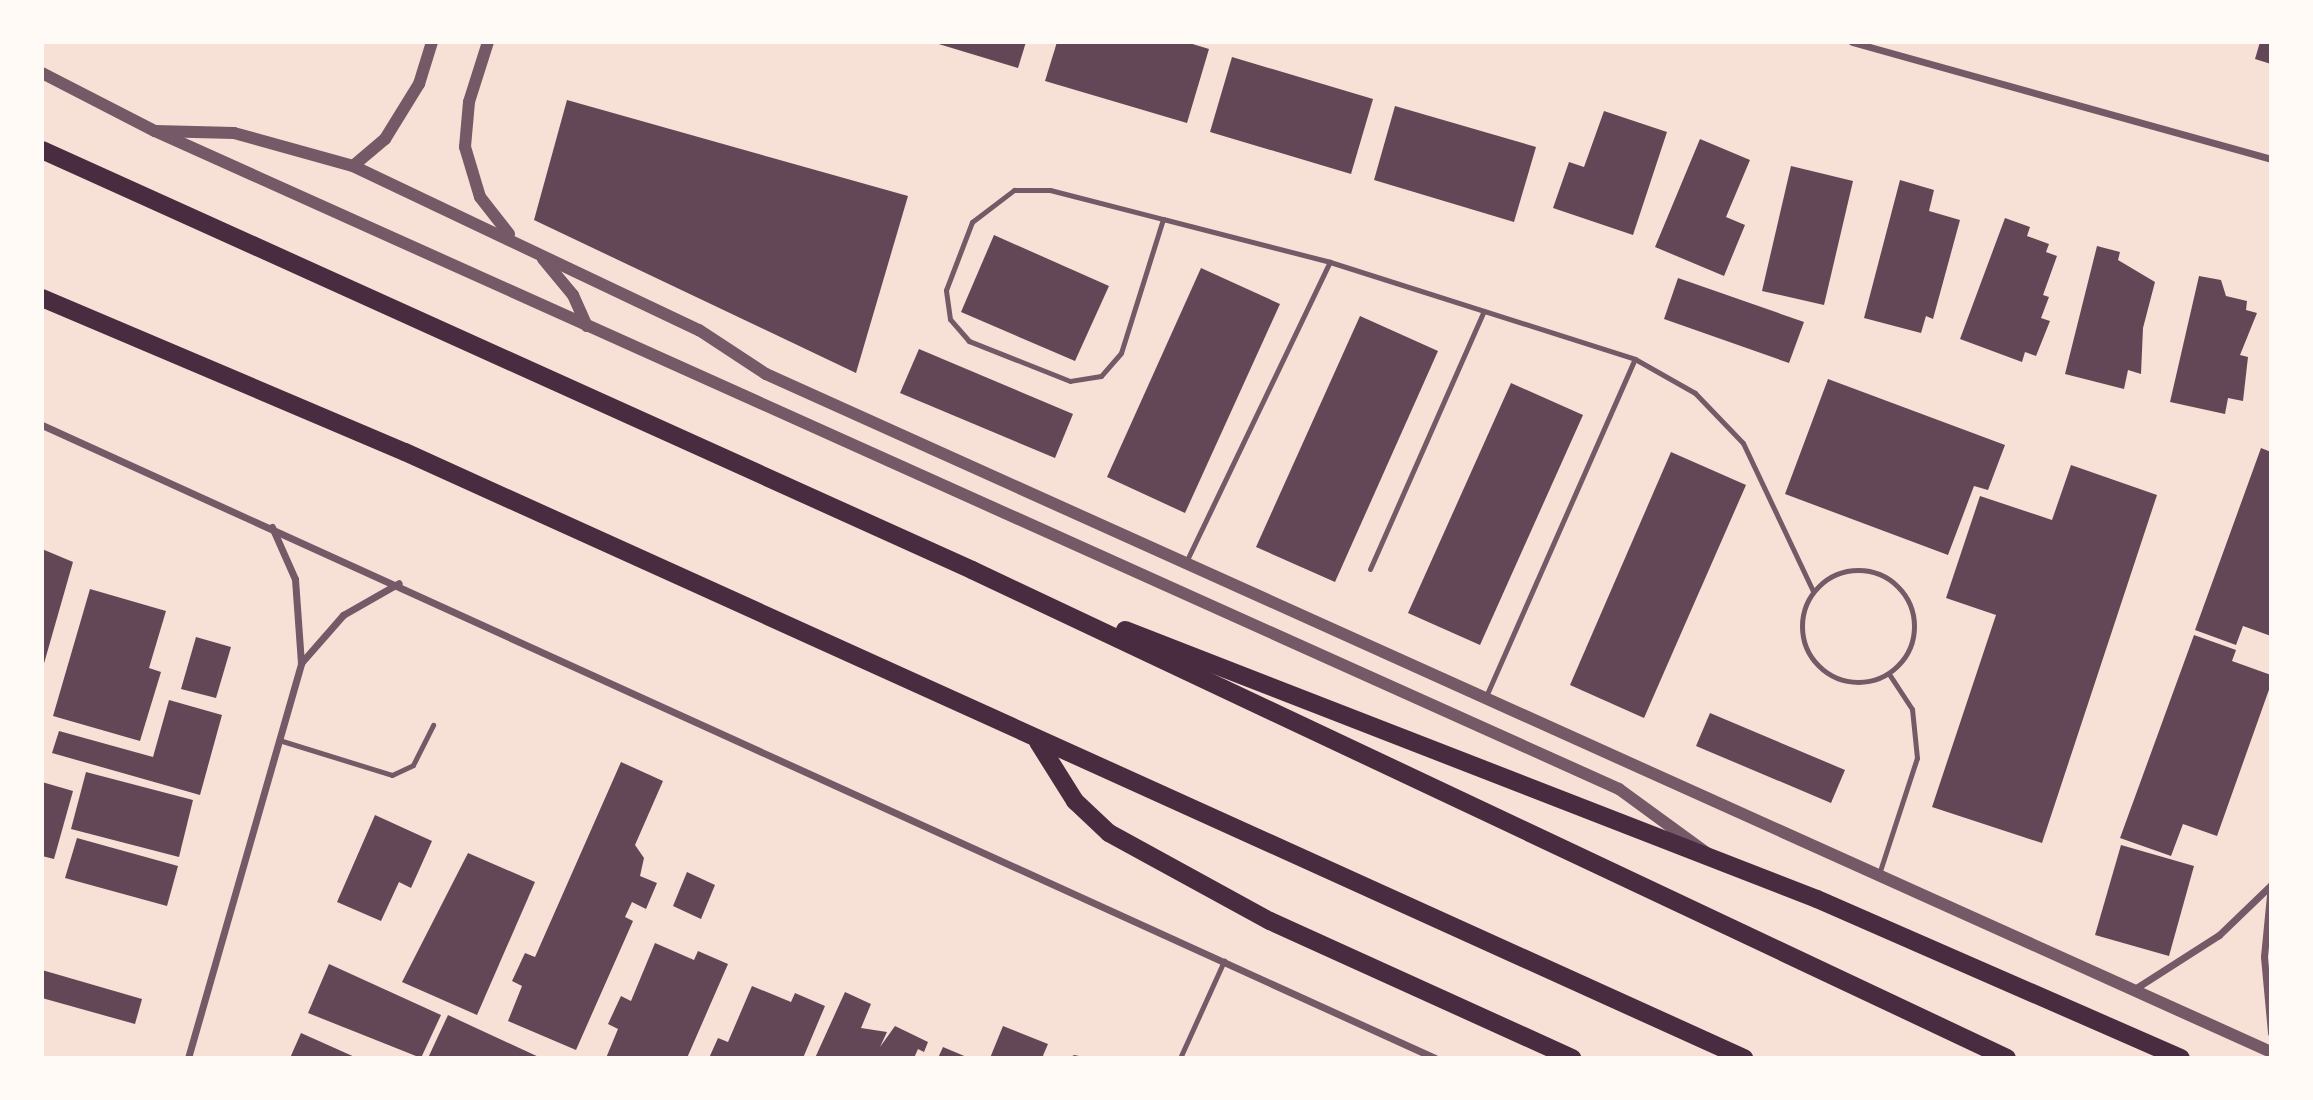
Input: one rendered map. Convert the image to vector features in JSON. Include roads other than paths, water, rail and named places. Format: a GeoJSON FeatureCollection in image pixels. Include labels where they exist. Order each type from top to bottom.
{"type":"FeatureCollection","features":[{"type":"Feature","properties":{"kind":"main road"},"geometry":{"type":"LineString","coordinates":[[42,149],[972,570],[2007,1058]]}},
{"type":"Feature","properties":{"kind":"main road"},"geometry":{"type":"LineString","coordinates":[[42,298],[405,452],[1038,742],[1744,1058]]}},
{"type":"Feature","properties":{"kind":"main road"},"geometry":{"type":"LineString","coordinates":[[972,570],[1713,859],[2181,1058]]}},
{"type":"Feature","properties":{"kind":"main road"},"geometry":{"type":"LineString","coordinates":[[1038,742],[1075,801],[1109,833],[1270,921],[1572,1058]]}},
{"type":"Feature","properties":{"kind":"street"},"geometry":{"type":"LineString","coordinates":[[353,166],[385,139],[419,84],[432,42]]}},
{"type":"Feature","properties":{"kind":"street"},"geometry":{"type":"LineString","coordinates":[[488,42],[469,102],[470,173],[494,218],[561,277],[587,326]]}},
{"type":"Feature","properties":{"kind":"street"},"geometry":{"type":"LineString","coordinates":[[1852,42],[2271,159]]}},
{"type":"Feature","properties":{"kind":"street"},"geometry":{"type":"LineString","coordinates":[[42,73],[155,131],[1619,789],[1685,832],[1713,859]]}},
{"type":"Feature","properties":{"kind":"street"},"geometry":{"type":"LineString","coordinates":[[155,131],[234,134],[353,166],[699,330],[766,374],[1184,566],[1487,694],[2271,1052]]}},
{"type":"Feature","properties":{"kind":"street"},"geometry":{"type":"LineString","coordinates":[[42,425],[399,583],[1435,1058]]}},
{"type":"Feature","properties":{"kind":"street"},"geometry":{"type":"LineString","coordinates":[[188,1058],[301,663],[295,579],[272,527]]}},
{"type":"Feature","properties":{"kind":"street"},"geometry":{"type":"LineString","coordinates":[[301,663],[343,615],[399,583]]}},
{"type":"Feature","properties":{"kind":"street"},"geometry":{"type":"LineString","coordinates":[[2133,990],[2219,935],[2271,885]]}},
{"type":"Feature","properties":{"kind":"street"},"geometry":{"type":"LineString","coordinates":[[2271,885],[2264,957],[2271,1033]]}},
{"type":"Feature","properties":{"kind":"lane"},"geometry":{"type":"LineString","coordinates":[[1163,219],[1121,353],[1101,376],[1070,381],[970,341],[950,319],[950,276],[972,222],[998,197],[1051,190],[1330,262],[1634,359],[1695,393],[1743,443],[1813,591]]}},
{"type":"Feature","properties":{"kind":"lane"},"geometry":{"type":"LineString","coordinates":[[1184,566],[1330,262]]}},
{"type":"Feature","properties":{"kind":"lane"},"geometry":{"type":"LineString","coordinates":[[1370,569],[1485,311]]}},
{"type":"Feature","properties":{"kind":"lane"},"geometry":{"type":"LineString","coordinates":[[1487,694],[1634,359]]}},
{"type":"Feature","properties":{"kind":"lane"},"geometry":{"type":"LineString","coordinates":[[1856,570],[1885,576],[1901,587],[1916,624],[1903,661],[1889,674],[1851,682],[1816,664],[1802,628],[1813,591],[1828,578],[1856,570]]}},
{"type":"Feature","properties":{"kind":"lane"},"geometry":{"type":"LineString","coordinates":[[1879,874],[1917,758],[1912,709],[1889,674]]}},
{"type":"Feature","properties":{"kind":"lane"},"geometry":{"type":"LineString","coordinates":[[279,740],[392,775],[413,765],[433,725]]}},
{"type":"Feature","properties":{"kind":"lane"},"geometry":{"type":"LineString","coordinates":[[1180,1058],[1224,961]]}}]}
